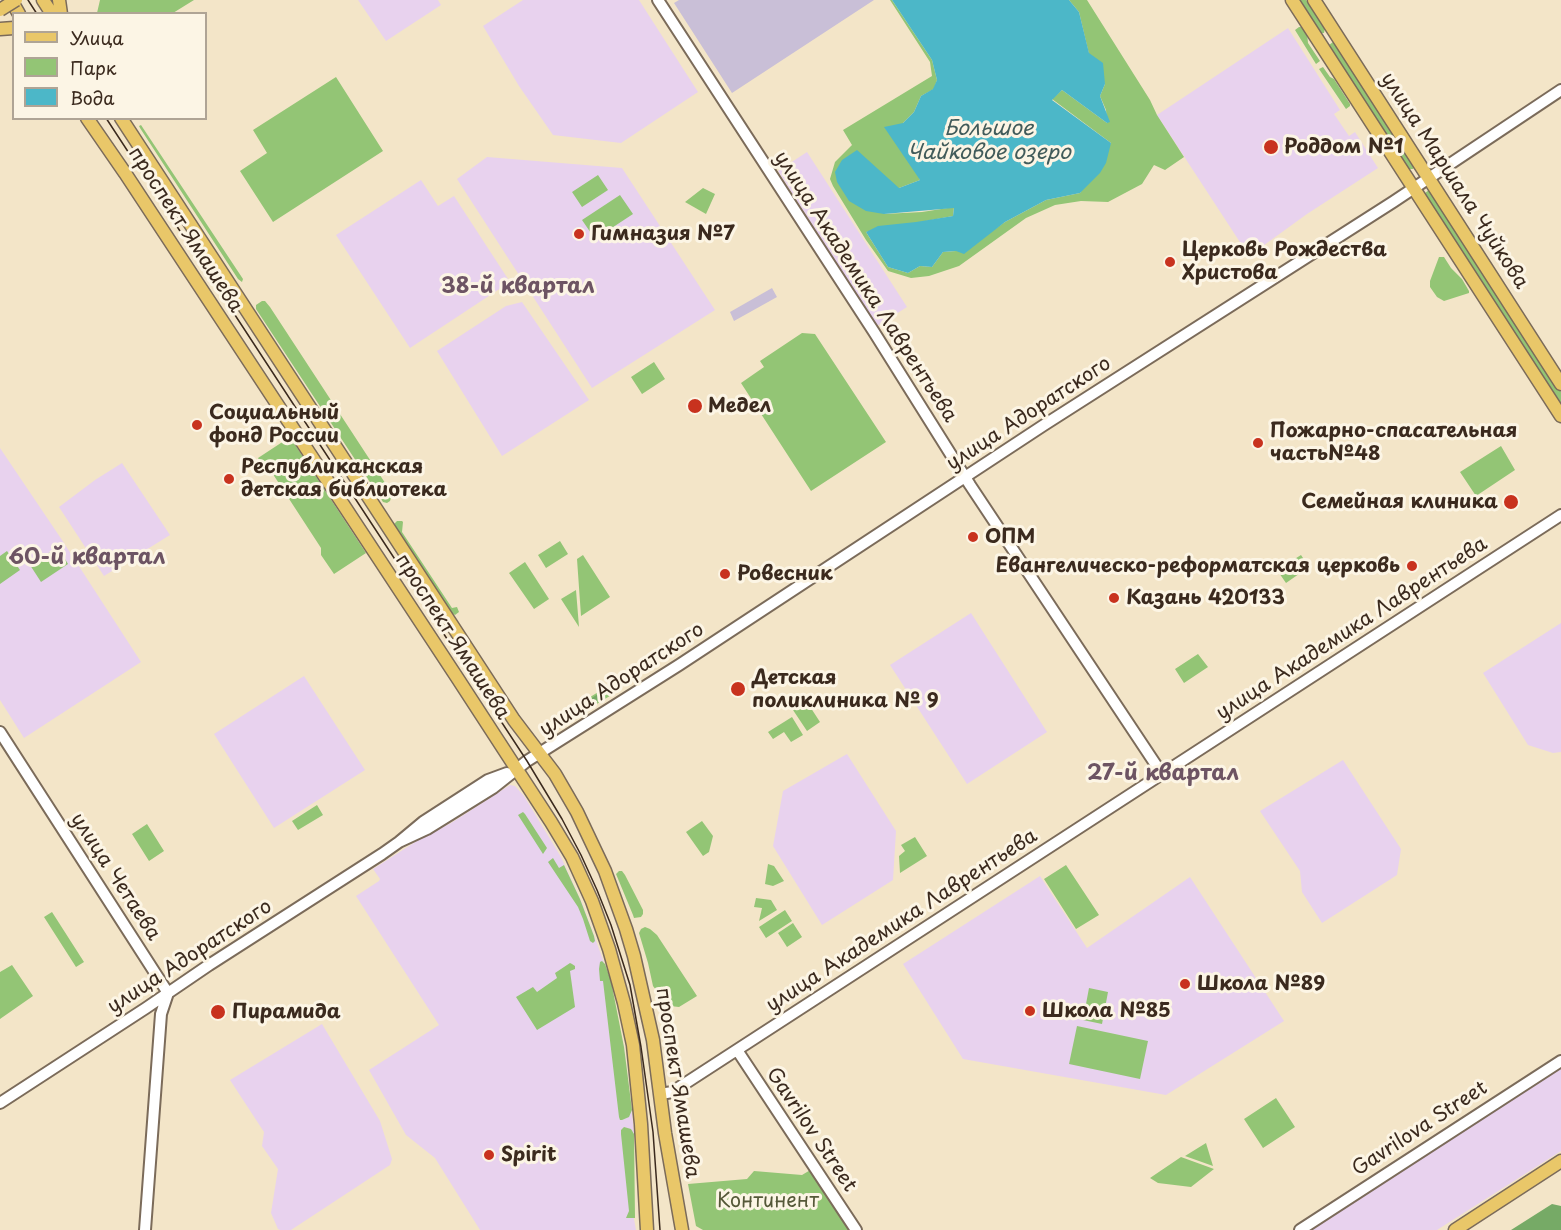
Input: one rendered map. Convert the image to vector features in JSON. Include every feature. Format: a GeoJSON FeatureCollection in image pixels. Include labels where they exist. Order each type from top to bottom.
{"type":"FeatureCollection","features":[{"type":"Feature","properties":{"kind":"main road"},"geometry":{"type":"LineString","coordinates":[[0,10],[16,0]]}},
{"type":"Feature","properties":{"kind":"main road","name":"улица Маршала Чуйкова"},"geometry":{"type":"LineString","coordinates":[[1292,0],[1561,416]]}},
{"type":"Feature","properties":{"kind":"main road","name":"улица Маршала Чуйкова"},"geometry":{"type":"LineString","coordinates":[[1314,0],[1561,384]]}},
{"type":"Feature","properties":{"kind":"main road"},"geometry":{"type":"LineString","coordinates":[[1319,42],[1334,32]]}},
{"type":"Feature","properties":{"kind":"main road","name":"проспект Ямашева"},"geometry":{"type":"LineString","coordinates":[[88,120],[572,857],[592,901],[609,948],[633,1045],[641,1124],[647,1230]]}},
{"type":"Feature","properties":{"kind":"main road","name":"проспект Ямашева"},"geometry":{"type":"LineString","coordinates":[[122,120],[514,720],[555,774],[577,812],[605,871],[634,956],[653,1040],[665,1133],[682,1230]]}},
{"type":"Feature","properties":{"kind":"main road"},"geometry":{"type":"LineString","coordinates":[[1455,1230],[1561,1161]]}},
{"type":"Feature","properties":{"kind":"street","name":"улица Академика Лаврентьева"},"geometry":{"type":"LineString","coordinates":[[658,0],[874,332],[965,477],[1162,774]]}},
{"type":"Feature","properties":{"kind":"street","name":"улица Адоратского"},"geometry":{"type":"LineString","coordinates":[[0,1103],[399,842],[423,822],[488,780],[516,769],[679,665],[965,477],[1414,188],[1561,90]]}},
{"type":"Feature","properties":{"kind":"street","name":"улица Академика Лаврентьева"},"geometry":{"type":"LineString","coordinates":[[661,1095],[672,1092],[1561,515]]}},
{"type":"Feature","properties":{"kind":"street","name":"улица Четаева"},"geometry":{"type":"LineString","coordinates":[[0,732],[168,993]]}},
{"type":"Feature","properties":{"kind":"street"},"geometry":{"type":"LineString","coordinates":[[145,1230],[161,1014],[168,993]]}},
{"type":"Feature","properties":{"kind":"street","name":"Gavrilov Street"},"geometry":{"type":"LineString","coordinates":[[736,1050],[856,1230]]}},
{"type":"Feature","properties":{"kind":"street","name":"Gavrilova Street"},"geometry":{"type":"LineString","coordinates":[[1300,1230],[1561,1061]]}},
{"type":"Feature","properties":{"kind":"shaded area"},"geometry":{"type":"Polygon","coordinates":[[[358,0],[438,0],[441,5],[386,41],[358,0]]]}},
{"type":"Feature","properties":{"kind":"shaded area"},"geometry":{"type":"Polygon","coordinates":[[[523,0],[639,0],[698,92],[621,143],[553,135],[519,86],[483,26],[523,0]]]}},
{"type":"Feature","properties":{"kind":"shaded area"},"geometry":{"type":"Polygon","coordinates":[[[679,0],[874,0],[732,93],[674,3],[679,0]]]}},
{"type":"Feature","properties":{"kind":"shaded area","name":"Роддом №1"},"geometry":{"type":"Polygon","coordinates":[[[1288,28],[1340,110],[1334,114],[1349,136],[1355,132],[1378,168],[1307,214],[1249,256],[1157,115],[1288,28]]]}},
{"type":"Feature","properties":{"kind":"shaded area"},"geometry":{"type":"Polygon","coordinates":[[[807,152],[907,307],[877,326],[778,171],[807,152]]]}},
{"type":"Feature","properties":{"kind":"shaded area","name":"Гимназия №7"},"geometry":{"type":"Polygon","coordinates":[[[487,157],[622,168],[715,310],[592,388],[457,179],[487,157]]]}},
{"type":"Feature","properties":{"kind":"shaded area"},"geometry":{"type":"Polygon","coordinates":[[[421,180],[438,206],[454,196],[510,282],[410,348],[336,235],[421,180]]]}},
{"type":"Feature","properties":{"kind":"shaded area"},"geometry":{"type":"Polygon","coordinates":[[[772,288],[777,297],[734,321],[730,312],[772,288]]]}},
{"type":"Feature","properties":{"kind":"shaded area"},"geometry":{"type":"Polygon","coordinates":[[[522,302],[589,400],[502,456],[437,351],[506,306],[522,302]]]}},
{"type":"Feature","properties":{"kind":"shaded area"},"geometry":{"type":"Polygon","coordinates":[[[0,448],[141,662],[24,738],[0,700],[0,448]]]}},
{"type":"Feature","properties":{"kind":"shaded area"},"geometry":{"type":"Polygon","coordinates":[[[122,463],[170,535],[104,576],[59,507],[122,463]]]}},
{"type":"Feature","properties":{"kind":"shaded area"},"geometry":{"type":"Polygon","coordinates":[[[971,613],[1047,732],[967,784],[890,665],[971,613]]]}},
{"type":"Feature","properties":{"kind":"shaded area"},"geometry":{"type":"Polygon","coordinates":[[[1561,623],[1561,752],[1553,753],[1528,745],[1483,673],[1561,623]]]}},
{"type":"Feature","properties":{"kind":"shaded area"},"geometry":{"type":"Polygon","coordinates":[[[304,676],[365,770],[274,828],[214,734],[304,676]]]}},
{"type":"Feature","properties":{"kind":"shaded area"},"geometry":{"type":"Polygon","coordinates":[[[847,754],[896,831],[893,880],[822,925],[773,846],[783,791],[847,754]]]}},
{"type":"Feature","properties":{"kind":"shaded area"},"geometry":{"type":"Polygon","coordinates":[[[1343,760],[1401,849],[1397,875],[1322,923],[1302,892],[1300,871],[1260,811],[1343,760]]]}},
{"type":"Feature","properties":{"kind":"shaded area"},"geometry":{"type":"Polygon","coordinates":[[[510,785],[515,786],[524,796],[561,857],[582,903],[605,965],[624,1047],[634,1131],[636,1230],[480,1230],[435,1158],[406,1135],[369,1070],[439,1025],[356,896],[379,881],[373,869],[510,785]]]}},
{"type":"Feature","properties":{"kind":"shaded area"},"geometry":{"type":"Polygon","coordinates":[[[1040,876],[1087,948],[1190,877],[1284,1021],[1166,1095],[963,1059],[903,964],[1040,876]]]}},
{"type":"Feature","properties":{"kind":"shaded area"},"geometry":{"type":"Polygon","coordinates":[[[322,1024],[380,1121],[392,1159],[390,1165],[291,1230],[280,1230],[271,1213],[278,1169],[262,1146],[264,1132],[230,1080],[322,1024]]]}},
{"type":"Feature","properties":{"kind":"shaded area"},"geometry":{"type":"Polygon","coordinates":[[[1561,1065],[1561,1151],[1437,1230],[1309,1230],[1561,1065]]]}},
{"type":"Feature","properties":{"kind":"green space"},"geometry":{"type":"Polygon","coordinates":[[[100,0],[194,0],[175,12],[97,12],[100,0]]]}},
{"type":"Feature","properties":{"kind":"green space"},"geometry":{"type":"Polygon","coordinates":[[[890,0],[932,60],[937,80],[934,89],[921,96],[914,112],[903,123],[920,180],[899,188],[884,214],[954,207],[953,216],[866,232],[888,267],[908,273],[920,266],[932,267],[943,252],[956,251],[1046,200],[1080,193],[1111,143],[1052,99],[1062,90],[1107,123],[1106,110],[1100,96],[1105,84],[1089,54],[1079,12],[1069,0],[1087,0],[1184,157],[1165,170],[1154,165],[1142,184],[1108,202],[1081,201],[1055,205],[1026,218],[959,266],[929,276],[911,278],[888,271],[866,240],[830,179],[835,162],[852,145],[843,130],[932,76],[930,62],[890,0]]]}},
{"type":"Feature","properties":{"kind":"green space"},"geometry":{"type":"Polygon","coordinates":[[[1298,0],[1306,0],[1325,28],[1324,33],[1320,33],[1298,0]]]}},
{"type":"Feature","properties":{"kind":"green space"},"geometry":{"type":"Polygon","coordinates":[[[1299,27],[1307,33],[1308,43],[1320,61],[1316,64],[1295,30],[1299,27]]]}},
{"type":"Feature","properties":{"kind":"green space"},"geometry":{"type":"Polygon","coordinates":[[[1333,42],[1415,166],[1413,169],[1408,169],[1329,47],[1333,42]]]}},
{"type":"Feature","properties":{"kind":"green space"},"geometry":{"type":"Polygon","coordinates":[[[1323,67],[1334,79],[1350,104],[1346,109],[1319,69],[1323,67]]]}},
{"type":"Feature","properties":{"kind":"green space"},"geometry":{"type":"Polygon","coordinates":[[[336,77],[383,151],[273,222],[240,171],[267,153],[253,130],[336,77]]]}},
{"type":"Feature","properties":{"kind":"green space"},"geometry":{"type":"Polygon","coordinates":[[[141,125],[243,279],[242,282],[140,128],[141,125]]]}},
{"type":"Feature","properties":{"kind":"green space"},"geometry":{"type":"Polygon","coordinates":[[[598,175],[608,190],[582,207],[572,192],[598,175]]]}},
{"type":"Feature","properties":{"kind":"green space"},"geometry":{"type":"Polygon","coordinates":[[[703,188],[715,194],[706,214],[685,202],[703,188]]]}},
{"type":"Feature","properties":{"kind":"green space"},"geometry":{"type":"Polygon","coordinates":[[[1429,190],[1561,392],[1561,405],[1426,195],[1425,193],[1429,190]]]}},
{"type":"Feature","properties":{"kind":"green space"},"geometry":{"type":"Polygon","coordinates":[[[620,195],[633,214],[595,239],[582,220],[620,195]]]}},
{"type":"Feature","properties":{"kind":"green space"},"geometry":{"type":"Polygon","coordinates":[[[1439,257],[1444,257],[1462,279],[1469,293],[1444,301],[1437,297],[1430,287],[1430,281],[1439,257]]]}},
{"type":"Feature","properties":{"kind":"green space"},"geometry":{"type":"Polygon","coordinates":[[[262,301],[270,307],[391,492],[390,501],[387,503],[383,502],[256,309],[256,305],[262,301]]]}},
{"type":"Feature","properties":{"kind":"green space"},"geometry":{"type":"Polygon","coordinates":[[[802,333],[815,334],[886,442],[811,491],[741,383],[764,367],[760,361],[802,333]]]}},
{"type":"Feature","properties":{"kind":"green space"},"geometry":{"type":"Polygon","coordinates":[[[654,362],[665,379],[642,394],[631,377],[654,362]]]}},
{"type":"Feature","properties":{"kind":"green space"},"geometry":{"type":"Polygon","coordinates":[[[290,437],[366,553],[334,574],[321,555],[321,548],[267,465],[261,463],[258,458],[290,437]]]}},
{"type":"Feature","properties":{"kind":"green space"},"geometry":{"type":"Polygon","coordinates":[[[1501,446],[1515,470],[1476,496],[1460,472],[1501,446]]]}},
{"type":"Feature","properties":{"kind":"green space"},"geometry":{"type":"Polygon","coordinates":[[[397,521],[403,522],[402,532],[452,608],[457,607],[459,612],[455,615],[394,524],[397,521]]]}},
{"type":"Feature","properties":{"kind":"green space"},"geometry":{"type":"Polygon","coordinates":[[[560,541],[568,554],[546,568],[538,555],[560,541]]]}},
{"type":"Feature","properties":{"kind":"green space"},"geometry":{"type":"Polygon","coordinates":[[[58,547],[68,564],[41,582],[30,565],[58,547]]]}},
{"type":"Feature","properties":{"kind":"green space"},"geometry":{"type":"Polygon","coordinates":[[[7,551],[20,570],[0,584],[0,556],[7,551]]]}},
{"type":"Feature","properties":{"kind":"green space"},"geometry":{"type":"Polygon","coordinates":[[[583,555],[610,597],[581,616],[577,559],[583,555]]]}},
{"type":"Feature","properties":{"kind":"green space"},"geometry":{"type":"Polygon","coordinates":[[[1301,555],[1309,567],[1286,583],[1277,570],[1301,555]]]}},
{"type":"Feature","properties":{"kind":"green space"},"geometry":{"type":"Polygon","coordinates":[[[525,562],[549,599],[534,609],[509,573],[525,562]]]}},
{"type":"Feature","properties":{"kind":"green space"},"geometry":{"type":"Polygon","coordinates":[[[576,590],[579,627],[561,599],[576,590]]]}},
{"type":"Feature","properties":{"kind":"green space"},"geometry":{"type":"Polygon","coordinates":[[[1198,654],[1208,667],[1184,683],[1175,669],[1198,654]]]}},
{"type":"Feature","properties":{"kind":"green space"},"geometry":{"type":"Polygon","coordinates":[[[608,686],[613,694],[553,731],[548,723],[608,686]]]}},
{"type":"Feature","properties":{"kind":"green space"},"geometry":{"type":"Polygon","coordinates":[[[598,694],[602,695],[601,698],[562,723],[557,722],[559,719],[598,694]]]}},
{"type":"Feature","properties":{"kind":"green space"},"geometry":{"type":"Polygon","coordinates":[[[807,702],[820,722],[807,731],[793,710],[807,702]]]}},
{"type":"Feature","properties":{"kind":"green space"},"geometry":{"type":"Polygon","coordinates":[[[792,717],[803,735],[791,742],[784,732],[773,739],[768,732],[792,717]]]}},
{"type":"Feature","properties":{"kind":"green space"},"geometry":{"type":"Polygon","coordinates":[[[317,805],[323,815],[298,830],[292,821],[317,805]]]}},
{"type":"Feature","properties":{"kind":"green space"},"geometry":{"type":"Polygon","coordinates":[[[523,812],[547,848],[543,854],[518,815],[523,812]]]}},
{"type":"Feature","properties":{"kind":"green space"},"geometry":{"type":"Polygon","coordinates":[[[702,821],[713,836],[709,852],[703,856],[686,832],[702,821]]]}},
{"type":"Feature","properties":{"kind":"green space"},"geometry":{"type":"Polygon","coordinates":[[[147,824],[164,851],[149,861],[132,834],[147,824]]]}},
{"type":"Feature","properties":{"kind":"green space"},"geometry":{"type":"Polygon","coordinates":[[[915,837],[927,856],[900,873],[899,856],[905,851],[901,845],[915,837]]]}},
{"type":"Feature","properties":{"kind":"green space"},"geometry":{"type":"Polygon","coordinates":[[[553,858],[559,868],[564,865],[580,899],[594,936],[593,943],[590,941],[578,907],[548,862],[553,858]]]}},
{"type":"Feature","properties":{"kind":"green space"},"geometry":{"type":"Polygon","coordinates":[[[768,864],[774,866],[784,881],[773,886],[765,884],[768,864]]]}},
{"type":"Feature","properties":{"kind":"green space"},"geometry":{"type":"Polygon","coordinates":[[[1066,865],[1099,915],[1076,929],[1044,879],[1066,865]]]}},
{"type":"Feature","properties":{"kind":"green space"},"geometry":{"type":"Polygon","coordinates":[[[619,871],[625,875],[643,910],[641,917],[634,918],[616,874],[619,871]]]}},
{"type":"Feature","properties":{"kind":"green space"},"geometry":{"type":"Polygon","coordinates":[[[756,898],[771,900],[777,910],[759,921],[762,908],[754,907],[756,898]]]}},
{"type":"Feature","properties":{"kind":"green space"},"geometry":{"type":"Polygon","coordinates":[[[785,910],[792,921],[766,938],[759,927],[785,910]]]}},
{"type":"Feature","properties":{"kind":"green space"},"geometry":{"type":"Polygon","coordinates":[[[52,912],[84,962],[76,967],[44,917],[52,912]]]}},
{"type":"Feature","properties":{"kind":"green space"},"geometry":{"type":"Polygon","coordinates":[[[793,923],[802,937],[787,947],[778,933],[793,923]]]}},
{"type":"Feature","properties":{"kind":"green space"},"geometry":{"type":"Polygon","coordinates":[[[645,927],[657,935],[697,996],[679,1007],[670,1006],[665,1002],[653,986],[639,933],[645,927]]]}},
{"type":"Feature","properties":{"kind":"green space"},"geometry":{"type":"Polygon","coordinates":[[[602,961],[611,981],[624,1047],[632,1110],[629,1117],[622,1120],[619,1117],[603,981],[600,981],[599,969],[602,961]]]}},
{"type":"Feature","properties":{"kind":"green space"},"geometry":{"type":"Polygon","coordinates":[[[570,963],[575,966],[575,969],[570,971],[575,1007],[537,1030],[516,997],[533,987],[537,992],[557,978],[555,973],[570,963]]]}},
{"type":"Feature","properties":{"kind":"green space"},"geometry":{"type":"Polygon","coordinates":[[[12,965],[33,996],[0,1019],[0,972],[12,965]]]}},
{"type":"Feature","properties":{"kind":"green space"},"geometry":{"type":"Polygon","coordinates":[[[1089,988],[1108,992],[1102,1024],[1083,1020],[1089,988]]]}},
{"type":"Feature","properties":{"kind":"green space"},"geometry":{"type":"Polygon","coordinates":[[[1077,1026],[1148,1041],[1140,1079],[1069,1064],[1077,1026]]]}},
{"type":"Feature","properties":{"kind":"green space"},"geometry":{"type":"Polygon","coordinates":[[[1276,1098],[1295,1127],[1263,1148],[1244,1119],[1276,1098]]]}},
{"type":"Feature","properties":{"kind":"green space"},"geometry":{"type":"Polygon","coordinates":[[[624,1127],[631,1129],[634,1134],[635,1218],[626,1218],[629,1211],[621,1134],[624,1127]]]}},
{"type":"Feature","properties":{"kind":"green space"},"geometry":{"type":"Polygon","coordinates":[[[1206,1143],[1213,1166],[1185,1156],[1206,1143]]]}},
{"type":"Feature","properties":{"kind":"green space"},"geometry":{"type":"Polygon","coordinates":[[[1181,1157],[1214,1169],[1191,1187],[1158,1183],[1150,1178],[1181,1157]]]}},
{"type":"Feature","properties":{"kind":"green space","name":"Континент"},"geometry":{"type":"Polygon","coordinates":[[[812,1169],[852,1230],[703,1230],[696,1226],[688,1184],[747,1179],[754,1171],[802,1175],[812,1169]]]}},
{"type":"Feature","properties":{"kind":"green space"},"geometry":{"type":"Polygon","coordinates":[[[1552,1204],[1561,1206],[1561,1230],[1511,1230],[1552,1204]]]}},
{"type":"Feature","properties":{"kind":"water","name":"Большое Чайковое озеро"},"geometry":{"type":"Polygon","coordinates":[[[892,0],[1069,0],[1079,12],[1089,53],[1103,63],[1105,84],[1100,96],[1110,122],[1107,123],[1062,90],[1052,100],[1111,143],[1106,163],[1100,173],[1080,193],[1046,200],[1005,222],[964,254],[956,251],[943,252],[932,267],[920,266],[908,273],[888,267],[866,232],[878,226],[953,216],[954,208],[884,214],[866,211],[849,201],[837,182],[835,172],[842,160],[857,150],[899,188],[920,180],[884,127],[903,123],[914,112],[921,96],[933,89],[937,80],[932,60],[892,0]]]}},
{"type":"Feature","properties":{"kind":"tram line"},"geometry":{"type":"LineString","coordinates":[[28,0],[36,12]]}},
{"type":"Feature","properties":{"kind":"tram line"},"geometry":{"type":"LineString","coordinates":[[107,120],[527,761],[581,855],[611,925],[630,985],[653,1132],[660,1230]]}},
{"type":"Feature","properties":{"kind":"place","name":"Роддом №1"},"geometry":{"type":"Point","coordinates":[1271,147]}},
{"type":"Feature","properties":{"kind":"place","name":"Гимназия №7"},"geometry":{"type":"Point","coordinates":[579,234]}},
{"type":"Feature","properties":{"kind":"place","name":"Церковь Рождества Христова"},"geometry":{"type":"Point","coordinates":[1170,262]}},
{"type":"Feature","properties":{"kind":"place","name":"Медел"},"geometry":{"type":"Point","coordinates":[695,406]}},
{"type":"Feature","properties":{"kind":"place","name":"Социальный фонд России"},"geometry":{"type":"Point","coordinates":[197,425]}},
{"type":"Feature","properties":{"kind":"place","name":"Пожарно-спасательная часть№48"},"geometry":{"type":"Point","coordinates":[1258,443]}},
{"type":"Feature","properties":{"kind":"place","name":"Республиканская детская библиотека"},"geometry":{"type":"Point","coordinates":[229,479]}},
{"type":"Feature","properties":{"kind":"place","name":"Семейная клиника"},"geometry":{"type":"Point","coordinates":[1511,502]}},
{"type":"Feature","properties":{"kind":"place","name":"ОПМ"},"geometry":{"type":"Point","coordinates":[973,537]}},
{"type":"Feature","properties":{"kind":"place","name":"Евангелическо-реформатская церковь"},"geometry":{"type":"Point","coordinates":[1412,566]}},
{"type":"Feature","properties":{"kind":"place","name":"Ровесник"},"geometry":{"type":"Point","coordinates":[725,574]}},
{"type":"Feature","properties":{"kind":"place","name":"Казань 420133"},"geometry":{"type":"Point","coordinates":[1114,598]}},
{"type":"Feature","properties":{"kind":"place","name":"Детская поликлиника № 9"},"geometry":{"type":"Point","coordinates":[738,689]}},
{"type":"Feature","properties":{"kind":"place","name":"Школа №89"},"geometry":{"type":"Point","coordinates":[1185,984]}},
{"type":"Feature","properties":{"kind":"place","name":"Школа №85"},"geometry":{"type":"Point","coordinates":[1030,1011]}},
{"type":"Feature","properties":{"kind":"place","name":"Пирамида"},"geometry":{"type":"Point","coordinates":[218,1012]}},
{"type":"Feature","properties":{"kind":"place","name":"Spirit"},"geometry":{"type":"Point","coordinates":[489,1155]}},
{"type":"Feature","properties":{"kind":"district","name":"38-й квартал"},"geometry":{"type":"Point","coordinates":[518,287]}},
{"type":"Feature","properties":{"kind":"district","name":"60-й квартал"},"geometry":{"type":"Point","coordinates":[87,558]}},
{"type":"Feature","properties":{"kind":"district","name":"27-й квартал"},"geometry":{"type":"Point","coordinates":[1163,774]}}]}
